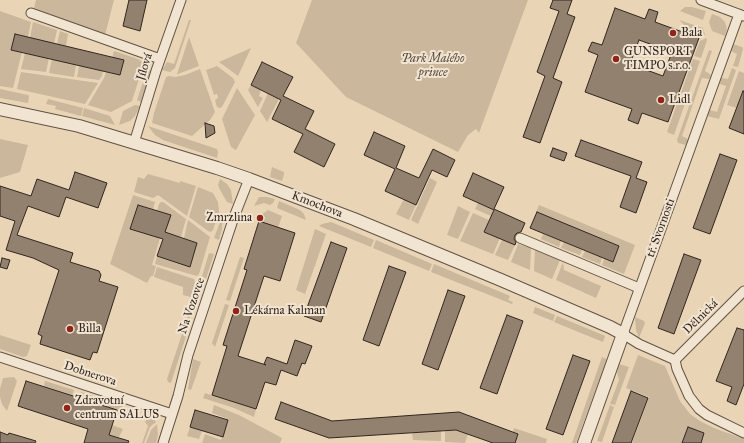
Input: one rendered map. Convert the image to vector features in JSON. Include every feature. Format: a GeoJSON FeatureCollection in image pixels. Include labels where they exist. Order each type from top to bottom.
{"type":"FeatureCollection","features":[{"type":"Feature","properties":{"kind":"street","name":"Jílová"},"geometry":{"type":"LineString","coordinates":[[134,143],[160,59],[181,0]]}},
{"type":"Feature","properties":{"kind":"street"},"geometry":{"type":"LineString","coordinates":[[700,0],[742,15]]}},
{"type":"Feature","properties":{"kind":"street"},"geometry":{"type":"LineString","coordinates":[[31,13],[160,59]]}},
{"type":"Feature","properties":{"kind":"street","name":"tř. Svornosti"},"geometry":{"type":"LineString","coordinates":[[584,443],[639,288],[742,15]]}},
{"type":"Feature","properties":{"kind":"street","name":"Kmochova"},"geometry":{"type":"LineString","coordinates":[[0,109],[58,121],[249,179],[354,219],[501,280],[623,334]]}},
{"type":"Feature","properties":{"kind":"street","name":"Na Vozovce"},"geometry":{"type":"LineString","coordinates":[[163,443],[178,396],[190,348],[249,179]]}},
{"type":"Feature","properties":{"kind":"street"},"geometry":{"type":"LineString","coordinates":[[520,238],[639,288]]}},
{"type":"Feature","properties":{"kind":"street","name":"Dělnická"},"geometry":{"type":"LineString","coordinates":[[675,360],[744,291]]}},
{"type":"Feature","properties":{"kind":"street"},"geometry":{"type":"LineString","coordinates":[[623,334],[639,344],[675,360],[677,369],[689,396],[698,408],[707,415],[744,433]]}},
{"type":"Feature","properties":{"kind":"street","name":"Dobnerova"},"geometry":{"type":"LineString","coordinates":[[0,357],[172,414]]}},
{"type":"Feature","properties":{"kind":"green space"},"geometry":{"type":"Polygon","coordinates":[[[36,0],[114,0],[105,35],[34,8],[36,0]]]}},
{"type":"Feature","properties":{"kind":"green space","name":"Park Malého prince"},"geometry":{"type":"Polygon","coordinates":[[[312,0],[528,0],[479,133],[476,129],[468,135],[458,152],[346,97],[296,43],[312,0]]]}},
{"type":"Feature","properties":{"kind":"green space"},"geometry":{"type":"Polygon","coordinates":[[[685,7],[692,7],[706,11],[703,20],[680,11],[685,7]]]}},
{"type":"Feature","properties":{"kind":"green space"},"geometry":{"type":"Polygon","coordinates":[[[0,11],[31,22],[28,37],[15,35],[11,49],[22,52],[13,88],[0,86],[0,11]]]}},
{"type":"Feature","properties":{"kind":"green space"},"geometry":{"type":"Polygon","coordinates":[[[712,14],[720,17],[725,22],[727,29],[725,36],[712,31],[709,22],[712,14]]]}},
{"type":"Feature","properties":{"kind":"green space"},"geometry":{"type":"Polygon","coordinates":[[[189,20],[191,20],[175,68],[170,72],[162,70],[167,62],[174,64],[189,20]]]}},
{"type":"Feature","properties":{"kind":"green space"},"geometry":{"type":"Polygon","coordinates":[[[679,20],[703,28],[705,35],[699,38],[679,20]]]}},
{"type":"Feature","properties":{"kind":"green space"},"geometry":{"type":"Polygon","coordinates":[[[33,22],[57,30],[54,44],[30,38],[33,22]]]}},
{"type":"Feature","properties":{"kind":"green space"},"geometry":{"type":"Polygon","coordinates":[[[60,31],[68,34],[66,46],[57,44],[60,31]]]}},
{"type":"Feature","properties":{"kind":"green space"},"geometry":{"type":"Polygon","coordinates":[[[189,37],[199,66],[177,74],[189,37]]]}},
{"type":"Feature","properties":{"kind":"green space"},"geometry":{"type":"Polygon","coordinates":[[[706,38],[707,40],[701,58],[694,56],[700,41],[706,38]]]}},
{"type":"Feature","properties":{"kind":"green space"},"geometry":{"type":"Polygon","coordinates":[[[733,44],[742,47],[743,49],[738,67],[733,66],[737,54],[731,51],[733,44]]]}},
{"type":"Feature","properties":{"kind":"green space"},"geometry":{"type":"Polygon","coordinates":[[[251,48],[238,76],[219,62],[251,48]]]}},
{"type":"Feature","properties":{"kind":"green space"},"geometry":{"type":"Polygon","coordinates":[[[709,50],[712,51],[705,71],[711,76],[709,79],[702,78],[682,136],[688,139],[686,145],[678,143],[677,140],[709,50]]]}},
{"type":"Feature","properties":{"kind":"green space"},"geometry":{"type":"Polygon","coordinates":[[[114,51],[138,59],[144,63],[132,101],[111,112],[88,105],[106,72],[120,75],[124,60],[112,58],[114,51]]]}},
{"type":"Feature","properties":{"kind":"green space"},"geometry":{"type":"Polygon","coordinates":[[[25,53],[49,58],[46,72],[21,69],[25,53]]]}},
{"type":"Feature","properties":{"kind":"green space"},"geometry":{"type":"Polygon","coordinates":[[[52,59],[76,65],[74,77],[49,73],[52,59]]]}},
{"type":"Feature","properties":{"kind":"green space"},"geometry":{"type":"Polygon","coordinates":[[[693,59],[700,61],[674,135],[667,132],[693,59]]]}},
{"type":"Feature","properties":{"kind":"green space"},"geometry":{"type":"Polygon","coordinates":[[[79,66],[103,71],[102,76],[99,80],[77,77],[79,66]]]}},
{"type":"Feature","properties":{"kind":"green space"},"geometry":{"type":"Polygon","coordinates":[[[217,66],[233,78],[235,82],[222,107],[220,108],[217,107],[215,100],[218,98],[217,94],[214,95],[206,70],[217,66]]]}},
{"type":"Feature","properties":{"kind":"green space"},"geometry":{"type":"Polygon","coordinates":[[[732,68],[736,70],[719,119],[707,116],[710,110],[717,112],[726,86],[720,84],[721,78],[728,79],[732,68]]]}},
{"type":"Feature","properties":{"kind":"green space"},"geometry":{"type":"Polygon","coordinates":[[[200,69],[215,112],[210,120],[192,136],[152,123],[166,77],[185,75],[200,69]]]}},
{"type":"Feature","properties":{"kind":"green space"},"geometry":{"type":"Polygon","coordinates":[[[147,70],[151,71],[141,102],[137,100],[147,70]]]}},
{"type":"Feature","properties":{"kind":"green space"},"geometry":{"type":"Polygon","coordinates":[[[739,71],[744,73],[744,88],[737,108],[727,105],[739,71]]]}},
{"type":"Feature","properties":{"kind":"green space"},"geometry":{"type":"Polygon","coordinates":[[[21,72],[98,83],[85,104],[17,89],[21,72]]]}},
{"type":"Feature","properties":{"kind":"green space"},"geometry":{"type":"Polygon","coordinates":[[[251,85],[261,90],[259,96],[263,98],[258,107],[248,90],[251,85]]]}},
{"type":"Feature","properties":{"kind":"green space"},"geometry":{"type":"Polygon","coordinates":[[[237,88],[255,115],[236,150],[231,147],[222,119],[237,88]]]}},
{"type":"Feature","properties":{"kind":"green space"},"geometry":{"type":"Polygon","coordinates":[[[0,89],[28,95],[28,103],[0,98],[0,89]]]}},
{"type":"Feature","properties":{"kind":"green space"},"geometry":{"type":"Polygon","coordinates":[[[268,93],[279,99],[267,122],[260,111],[268,93]]]}},
{"type":"Feature","properties":{"kind":"green space"},"geometry":{"type":"Polygon","coordinates":[[[48,99],[83,108],[81,116],[55,109],[56,106],[46,104],[48,99]]]}},
{"type":"Feature","properties":{"kind":"green space"},"geometry":{"type":"Polygon","coordinates":[[[135,105],[140,106],[135,116],[130,121],[119,125],[123,111],[135,105]]]}},
{"type":"Feature","properties":{"kind":"green space"},"geometry":{"type":"Polygon","coordinates":[[[84,108],[110,116],[115,125],[82,116],[84,108]]]}},
{"type":"Feature","properties":{"kind":"green space"},"geometry":{"type":"Polygon","coordinates":[[[148,126],[217,149],[217,158],[163,140],[155,135],[148,126]]]}},
{"type":"Feature","properties":{"kind":"green space"},"geometry":{"type":"Polygon","coordinates":[[[0,139],[28,145],[20,172],[0,178],[0,139]]]}},
{"type":"Feature","properties":{"kind":"green space"},"geometry":{"type":"Polygon","coordinates":[[[272,167],[284,172],[282,181],[270,177],[272,167]]]}},
{"type":"Feature","properties":{"kind":"green space"},"geometry":{"type":"Polygon","coordinates":[[[148,174],[196,186],[187,216],[158,195],[153,198],[134,192],[138,177],[144,179],[148,174]]]}},
{"type":"Feature","properties":{"kind":"green space"},"geometry":{"type":"Polygon","coordinates":[[[430,178],[437,182],[418,224],[411,220],[430,178]]]}},
{"type":"Feature","properties":{"kind":"green space"},"geometry":{"type":"Polygon","coordinates":[[[220,179],[227,184],[231,190],[233,204],[227,202],[220,190],[218,185],[220,179]]]}},
{"type":"Feature","properties":{"kind":"green space"},"geometry":{"type":"Polygon","coordinates":[[[198,187],[213,193],[218,202],[219,212],[211,232],[189,217],[198,187]]]}},
{"type":"Feature","properties":{"kind":"green space"},"geometry":{"type":"Polygon","coordinates":[[[133,195],[155,202],[153,209],[138,205],[130,228],[160,238],[152,265],[156,266],[153,276],[151,276],[147,283],[110,264],[133,195]]]}},
{"type":"Feature","properties":{"kind":"green space"},"geometry":{"type":"Polygon","coordinates":[[[259,197],[275,199],[270,205],[264,203],[254,206],[259,197]]]}},
{"type":"Feature","properties":{"kind":"green space"},"geometry":{"type":"Polygon","coordinates":[[[404,199],[416,205],[409,220],[396,214],[404,199]]]}},
{"type":"Feature","properties":{"kind":"green space"},"geometry":{"type":"Polygon","coordinates":[[[279,201],[300,210],[304,214],[306,220],[277,208],[279,201]]]}},
{"type":"Feature","properties":{"kind":"green space"},"geometry":{"type":"Polygon","coordinates":[[[161,202],[186,219],[181,237],[165,232],[170,215],[157,211],[161,202]]]}},
{"type":"Feature","properties":{"kind":"green space"},"geometry":{"type":"Polygon","coordinates":[[[478,203],[494,210],[491,216],[475,209],[478,203]]]}},
{"type":"Feature","properties":{"kind":"green space"},"geometry":{"type":"Polygon","coordinates":[[[539,205],[635,245],[624,274],[602,265],[604,259],[613,262],[619,246],[537,213],[530,228],[539,205]]]}},
{"type":"Feature","properties":{"kind":"green space"},"geometry":{"type":"Polygon","coordinates":[[[458,206],[470,212],[458,239],[447,235],[458,206]]]}},
{"type":"Feature","properties":{"kind":"green space"},"geometry":{"type":"Polygon","coordinates":[[[268,210],[282,216],[278,228],[259,221],[261,215],[268,210]]]}},
{"type":"Feature","properties":{"kind":"green space"},"geometry":{"type":"Polygon","coordinates":[[[473,213],[489,220],[484,232],[500,238],[493,254],[460,241],[473,213]]]}},
{"type":"Feature","properties":{"kind":"green space"},"geometry":{"type":"Polygon","coordinates":[[[223,214],[222,229],[219,240],[214,238],[223,214]]]}},
{"type":"Feature","properties":{"kind":"green space"},"geometry":{"type":"Polygon","coordinates":[[[188,220],[210,237],[199,274],[197,276],[155,264],[157,256],[190,267],[197,243],[184,238],[188,220]]]}},
{"type":"Feature","properties":{"kind":"green space"},"geometry":{"type":"Polygon","coordinates":[[[331,222],[374,240],[371,247],[319,226],[331,222]]]}},
{"type":"Feature","properties":{"kind":"green space"},"geometry":{"type":"Polygon","coordinates":[[[315,229],[326,234],[305,294],[296,290],[315,229]]]}},
{"type":"Feature","properties":{"kind":"green space"},"geometry":{"type":"Polygon","coordinates":[[[543,234],[561,241],[559,247],[541,239],[543,234]]]}},
{"type":"Feature","properties":{"kind":"green space"},"geometry":{"type":"Polygon","coordinates":[[[376,240],[432,264],[429,271],[373,248],[376,240]]]}},
{"type":"Feature","properties":{"kind":"green space"},"geometry":{"type":"Polygon","coordinates":[[[502,240],[515,245],[508,260],[495,255],[502,240]]]}},
{"type":"Feature","properties":{"kind":"green space"},"geometry":{"type":"Polygon","coordinates":[[[564,242],[582,250],[580,255],[561,248],[564,242]]]}},
{"type":"Feature","properties":{"kind":"green space"},"geometry":{"type":"Polygon","coordinates":[[[518,244],[531,248],[530,270],[511,262],[518,244]]]}},
{"type":"Feature","properties":{"kind":"green space"},"geometry":{"type":"Polygon","coordinates":[[[535,249],[560,260],[552,279],[534,271],[535,249]]]}},
{"type":"Feature","properties":{"kind":"green space"},"geometry":{"type":"Polygon","coordinates":[[[585,251],[602,258],[600,264],[582,257],[585,251]]]}},
{"type":"Feature","properties":{"kind":"green space"},"geometry":{"type":"Polygon","coordinates":[[[209,253],[214,254],[206,279],[202,276],[209,253]]]}},
{"type":"Feature","properties":{"kind":"green space"},"geometry":{"type":"Polygon","coordinates":[[[240,257],[244,258],[230,301],[226,300],[240,257]]]}},
{"type":"Feature","properties":{"kind":"green space"},"geometry":{"type":"Polygon","coordinates":[[[563,262],[564,270],[601,286],[596,298],[556,280],[563,262]]]}},
{"type":"Feature","properties":{"kind":"green space"},"geometry":{"type":"Polygon","coordinates":[[[434,264],[510,296],[508,300],[513,302],[512,304],[431,272],[434,264]]]}},
{"type":"Feature","properties":{"kind":"green space"},"geometry":{"type":"Polygon","coordinates":[[[157,267],[194,279],[195,282],[191,297],[183,295],[183,287],[154,277],[157,267]]]}},
{"type":"Feature","properties":{"kind":"green space"},"geometry":{"type":"Polygon","coordinates":[[[225,304],[229,305],[215,347],[212,343],[225,304]]]}},
{"type":"Feature","properties":{"kind":"green space"},"geometry":{"type":"Polygon","coordinates":[[[535,307],[555,315],[553,321],[533,313],[535,307]]]}},
{"type":"Feature","properties":{"kind":"green space"},"geometry":{"type":"Polygon","coordinates":[[[189,313],[189,327],[171,383],[168,382],[167,379],[189,313]]]}},
{"type":"Feature","properties":{"kind":"green space"},"geometry":{"type":"Polygon","coordinates":[[[557,316],[605,336],[603,342],[554,322],[557,316]]]}},
{"type":"Feature","properties":{"kind":"green space"},"geometry":{"type":"Polygon","coordinates":[[[635,317],[644,321],[645,323],[639,338],[636,330],[635,317]]]}},
{"type":"Feature","properties":{"kind":"green space"},"geometry":{"type":"Polygon","coordinates":[[[0,335],[31,345],[27,356],[23,357],[0,349],[0,335]]]}},
{"type":"Feature","properties":{"kind":"green space"},"geometry":{"type":"Polygon","coordinates":[[[638,355],[665,366],[680,401],[690,414],[714,428],[744,439],[744,443],[632,443],[649,397],[626,388],[638,355]]]}},
{"type":"Feature","properties":{"kind":"green space"},"geometry":{"type":"Polygon","coordinates":[[[602,357],[609,360],[598,383],[576,443],[572,443],[602,357]]]}},
{"type":"Feature","properties":{"kind":"green space"},"geometry":{"type":"Polygon","coordinates":[[[193,359],[201,362],[191,390],[188,389],[193,359]]]}},
{"type":"Feature","properties":{"kind":"green space"},"geometry":{"type":"Polygon","coordinates":[[[619,364],[629,367],[615,405],[610,404],[619,380],[617,372],[619,364]]]}},
{"type":"Feature","properties":{"kind":"green space"},"geometry":{"type":"Polygon","coordinates":[[[14,377],[17,381],[7,411],[2,404],[0,389],[3,378],[14,377]]]}},
{"type":"Feature","properties":{"kind":"green space"},"geometry":{"type":"Polygon","coordinates":[[[45,381],[74,390],[72,396],[44,386],[45,381]]]}},
{"type":"Feature","properties":{"kind":"green space"},"geometry":{"type":"Polygon","coordinates":[[[81,392],[122,406],[127,412],[127,417],[115,414],[116,410],[79,398],[81,392]]]}},
{"type":"Feature","properties":{"kind":"green space"},"geometry":{"type":"Polygon","coordinates":[[[205,393],[256,409],[254,417],[234,408],[203,398],[205,393]]]}},
{"type":"Feature","properties":{"kind":"green space"},"geometry":{"type":"Polygon","coordinates":[[[214,405],[239,415],[282,438],[280,443],[202,443],[205,434],[221,440],[228,419],[212,413],[214,405]]]}},
{"type":"Feature","properties":{"kind":"green space"},"geometry":{"type":"Polygon","coordinates":[[[610,405],[614,407],[602,442],[597,441],[610,405]]]}},
{"type":"Feature","properties":{"kind":"green space"},"geometry":{"type":"Polygon","coordinates":[[[150,414],[156,422],[150,427],[144,443],[142,443],[148,426],[145,422],[150,414]]]}},
{"type":"Feature","properties":{"kind":"green space"},"geometry":{"type":"Polygon","coordinates":[[[157,424],[158,435],[156,443],[146,443],[151,430],[157,424]]]}},
{"type":"Feature","properties":{"kind":"green space"},"geometry":{"type":"Polygon","coordinates":[[[112,425],[123,429],[119,437],[109,435],[112,425]]]}},
{"type":"Feature","properties":{"kind":"green space"},"geometry":{"type":"Polygon","coordinates":[[[190,427],[202,431],[199,439],[187,436],[190,427]]]}},
{"type":"Feature","properties":{"kind":"green space"},"geometry":{"type":"Polygon","coordinates":[[[514,428],[547,439],[546,443],[515,443],[518,434],[513,432],[514,428]]]}},
{"type":"Feature","properties":{"kind":"green space"},"geometry":{"type":"Polygon","coordinates":[[[456,430],[468,434],[465,443],[445,442],[445,431],[456,430]]]}},
{"type":"Feature","properties":{"kind":"green space"},"geometry":{"type":"Polygon","coordinates":[[[441,431],[441,441],[413,440],[412,433],[441,431]]]}},
{"type":"Feature","properties":{"kind":"building"},"geometry":{"type":"Polygon","coordinates":[[[129,0],[147,0],[140,31],[123,26],[129,0]]]}},
{"type":"Feature","properties":{"kind":"building"},"geometry":{"type":"Polygon","coordinates":[[[553,0],[572,0],[567,14],[575,17],[553,78],[562,82],[540,143],[523,137],[545,76],[537,72],[559,11],[550,8],[553,0]]]}},
{"type":"Feature","properties":{"kind":"building"},"geometry":{"type":"Polygon","coordinates":[[[615,8],[645,19],[649,9],[658,12],[655,22],[699,38],[668,122],[642,113],[638,124],[628,120],[632,109],[585,92],[598,55],[588,51],[592,42],[602,45],[615,8]],[[639,40],[630,64],[663,76],[672,52],[639,40]]]}},
{"type":"Feature","properties":{"kind":"building"},"geometry":{"type":"Polygon","coordinates":[[[15,34],[124,60],[120,75],[11,50],[15,34]]]}},
{"type":"Feature","properties":{"kind":"building"},"geometry":{"type":"Polygon","coordinates":[[[262,62],[293,77],[283,96],[314,111],[305,129],[335,144],[324,167],[294,152],[303,134],[272,119],[281,100],[251,85],[262,62]]]}},
{"type":"Feature","properties":{"kind":"building"},"geometry":{"type":"Polygon","coordinates":[[[744,91],[744,134],[729,128],[744,91]]]}},
{"type":"Feature","properties":{"kind":"building"},"geometry":{"type":"Polygon","coordinates":[[[205,123],[214,126],[215,133],[206,138],[205,123]]]}},
{"type":"Feature","properties":{"kind":"building"},"geometry":{"type":"Polygon","coordinates":[[[374,132],[405,146],[396,168],[419,178],[433,149],[455,160],[447,177],[432,170],[416,205],[385,191],[395,169],[364,155],[374,132]]]}},
{"type":"Feature","properties":{"kind":"building"},"geometry":{"type":"Polygon","coordinates":[[[581,140],[642,162],[636,178],[647,182],[636,213],[620,207],[631,176],[575,156],[581,140]]]}},
{"type":"Feature","properties":{"kind":"building"},"geometry":{"type":"Polygon","coordinates":[[[553,148],[567,153],[564,161],[550,156],[553,148]]]}},
{"type":"Feature","properties":{"kind":"building"},"geometry":{"type":"Polygon","coordinates":[[[720,154],[737,160],[710,234],[693,228],[720,154]]]}},
{"type":"Feature","properties":{"kind":"building"},"geometry":{"type":"Polygon","coordinates":[[[75,172],[107,183],[98,208],[66,197],[59,217],[28,206],[17,235],[73,253],[70,262],[99,271],[101,275],[99,281],[118,287],[97,353],[93,352],[90,360],[40,344],[42,336],[38,334],[59,270],[33,258],[6,250],[15,221],[0,216],[0,186],[31,196],[37,179],[69,190],[75,172]]]}},
{"type":"Feature","properties":{"kind":"building"},"geometry":{"type":"Polygon","coordinates":[[[473,173],[504,187],[494,209],[525,223],[521,232],[515,235],[515,245],[484,232],[494,210],[463,196],[473,173]]]}},
{"type":"Feature","properties":{"kind":"building"},"geometry":{"type":"Polygon","coordinates":[[[138,205],[171,215],[165,232],[197,243],[190,267],[157,256],[163,239],[130,229],[138,205]]]}},
{"type":"Feature","properties":{"kind":"building"},"geometry":{"type":"Polygon","coordinates":[[[537,212],[619,246],[613,262],[530,228],[537,212]]]}},
{"type":"Feature","properties":{"kind":"building"},"geometry":{"type":"Polygon","coordinates":[[[259,221],[295,233],[280,281],[264,276],[238,356],[266,365],[264,364],[267,357],[287,364],[295,340],[312,346],[305,364],[302,363],[297,376],[281,370],[276,385],[265,382],[256,409],[212,395],[227,346],[223,345],[247,270],[244,269],[259,221]]]}},
{"type":"Feature","properties":{"kind":"building"},"geometry":{"type":"Polygon","coordinates":[[[331,242],[347,248],[321,322],[304,316],[331,242]]]}},
{"type":"Feature","properties":{"kind":"building"},"geometry":{"type":"Polygon","coordinates":[[[684,254],[701,260],[674,334],[658,328],[684,254]]]}},
{"type":"Feature","properties":{"kind":"building"},"geometry":{"type":"Polygon","coordinates":[[[2,258],[10,260],[7,269],[0,267],[2,258]]]}},
{"type":"Feature","properties":{"kind":"building"},"geometry":{"type":"Polygon","coordinates":[[[389,266],[406,272],[379,346],[363,340],[389,266]]]}},
{"type":"Feature","properties":{"kind":"building"},"geometry":{"type":"Polygon","coordinates":[[[448,290],[465,296],[438,370],[422,364],[448,290]]]}},
{"type":"Feature","properties":{"kind":"building"},"geometry":{"type":"Polygon","coordinates":[[[507,315],[523,321],[497,394],[480,388],[507,315]]]}},
{"type":"Feature","properties":{"kind":"building"},"geometry":{"type":"Polygon","coordinates":[[[737,328],[744,330],[744,384],[736,405],[727,401],[732,387],[716,381],[737,328]]]}},
{"type":"Feature","properties":{"kind":"building"},"geometry":{"type":"Polygon","coordinates":[[[573,355],[590,361],[563,435],[546,429],[573,355]]]}},
{"type":"Feature","properties":{"kind":"building","name":"Zdravotní centrum SALUS"},"geometry":{"type":"Polygon","coordinates":[[[26,381],[117,410],[109,435],[129,441],[128,443],[84,443],[88,429],[18,406],[26,381]]]}},
{"type":"Feature","properties":{"kind":"building"},"geometry":{"type":"Polygon","coordinates":[[[631,391],[648,398],[631,443],[612,443],[631,391]]]}},
{"type":"Feature","properties":{"kind":"building"},"geometry":{"type":"Polygon","coordinates":[[[281,402],[332,421],[459,412],[518,434],[515,443],[493,443],[456,430],[329,438],[275,419],[281,402]]]}},
{"type":"Feature","properties":{"kind":"building"},"geometry":{"type":"Polygon","coordinates":[[[195,410],[228,420],[223,437],[190,427],[195,410]]]}},
{"type":"Feature","properties":{"kind":"building"},"geometry":{"type":"Polygon","coordinates":[[[688,427],[704,433],[701,443],[682,443],[688,427]]]}},
{"type":"Feature","properties":{"kind":"building"},"geometry":{"type":"Polygon","coordinates":[[[0,432],[8,435],[9,433],[36,441],[35,443],[0,443],[0,432]]]}},
{"type":"Feature","properties":{"kind":"place","name":"Bala"},"geometry":{"type":"Point","coordinates":[673,33]}},
{"type":"Feature","properties":{"kind":"place","name":"GUNSPORT TIMPO s.r.o."},"geometry":{"type":"Point","coordinates":[616,59]}},
{"type":"Feature","properties":{"kind":"place","name":"Lidl"},"geometry":{"type":"Point","coordinates":[661,100]}},
{"type":"Feature","properties":{"kind":"place","name":"Zmrzlina"},"geometry":{"type":"Point","coordinates":[260,218]}},
{"type":"Feature","properties":{"kind":"place","name":"Lékárna Kalman"},"geometry":{"type":"Point","coordinates":[236,311]}},
{"type":"Feature","properties":{"kind":"place","name":"Billa"},"geometry":{"type":"Point","coordinates":[70,329]}},
{"type":"Feature","properties":{"kind":"place","name":"Zdravotní centrum SALUS"},"geometry":{"type":"Point","coordinates":[67,408]}}]}
